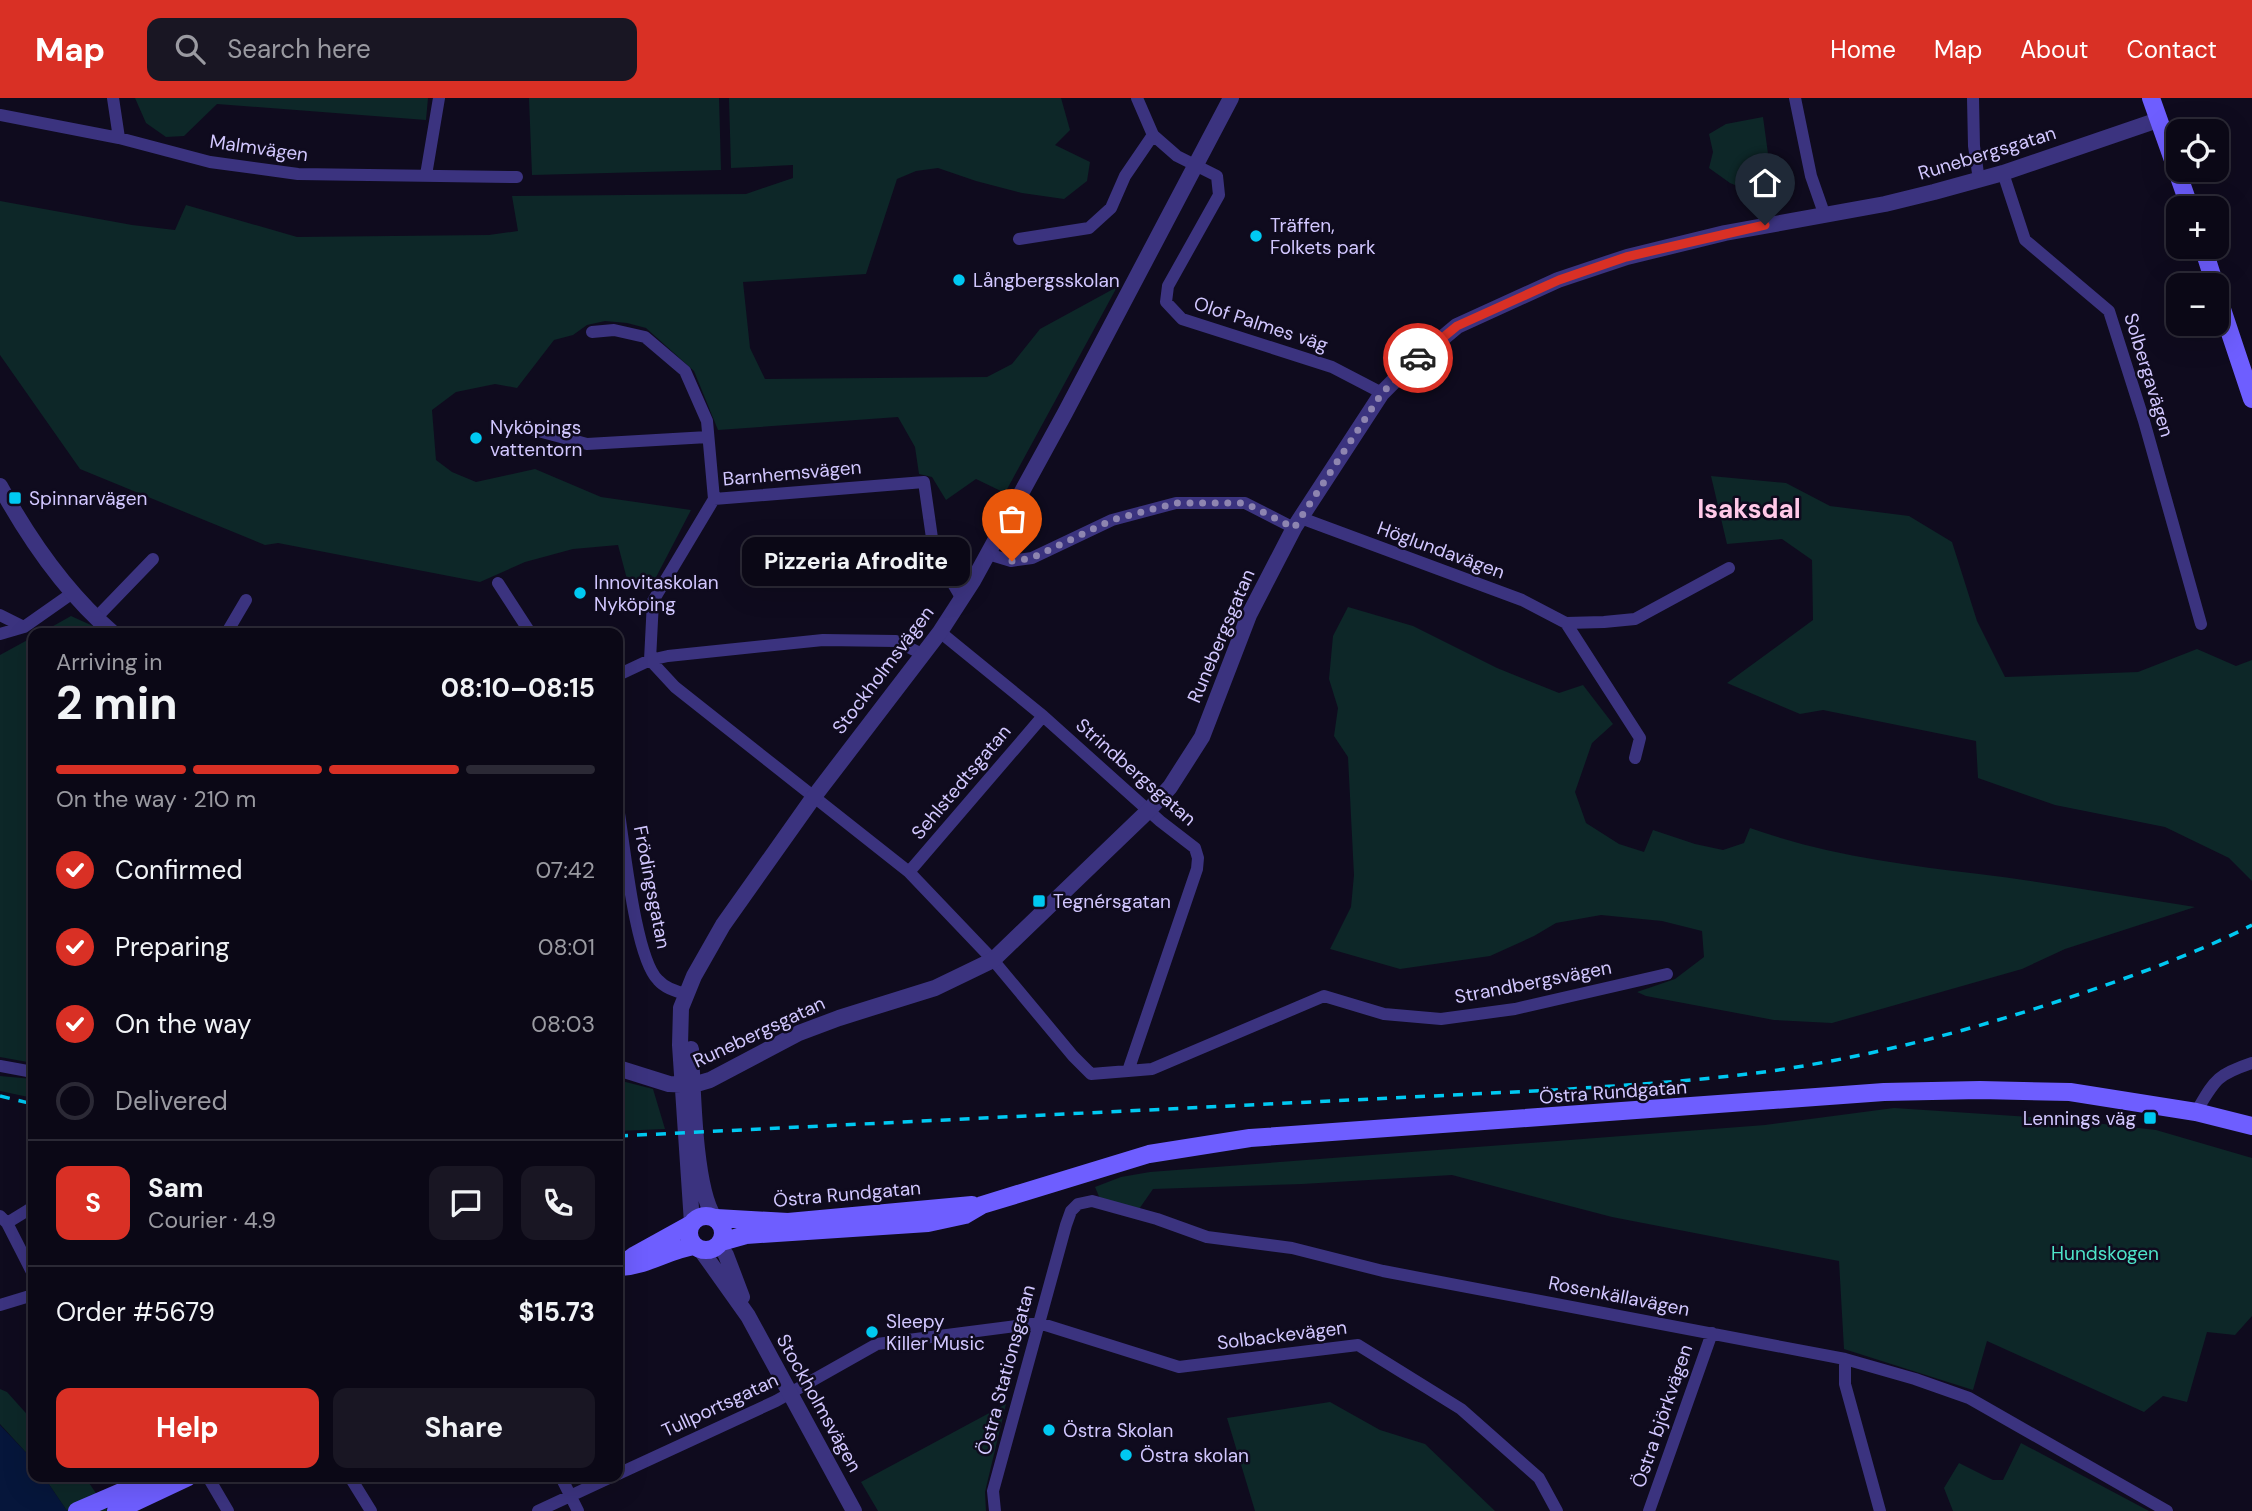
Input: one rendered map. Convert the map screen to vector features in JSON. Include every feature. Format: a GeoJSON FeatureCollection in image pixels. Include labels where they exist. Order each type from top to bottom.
{"type":"FeatureCollection","features":[{"type":"Feature","properties":{"kind":"main road"},"geometry":{"type":"LineString","coordinates":[[2151,98],[2186,196]]}},
{"type":"Feature","properties":{"kind":"main road"},"geometry":{"type":"LineString","coordinates":[[2229,330],[2252,399]]}},
{"type":"Feature","properties":{"kind":"main road","name":"Östra Rundgatan"},"geometry":{"type":"LineString","coordinates":[[720,1243],[746,1235],[928,1223],[965,1215],[982,1205],[1149,1154],[1250,1138],[1302,1133],[1709,1107],[1884,1092],[1980,1090],[2070,1092],[2196,1112],[2252,1126]]}},
{"type":"Feature","properties":{"kind":"main road","name":"Östra Rundgatan"},"geometry":{"type":"LineString","coordinates":[[715,1218],[788,1222],[889,1214],[960,1204],[982,1205]]}},
{"type":"Feature","properties":{"kind":"main road"},"geometry":{"type":"LineString","coordinates":[[623,1265],[700,1217],[715,1218],[724,1232],[720,1243],[711,1250],[682,1248],[640,1266],[623,1268]]}},
{"type":"Feature","properties":{"kind":"main road"},"geometry":{"type":"LineString","coordinates":[[692,1223],[689,1235],[697,1248]]}},
{"type":"Feature","properties":{"kind":"main road"},"geometry":{"type":"LineString","coordinates":[[79,1510],[150,1482]]}},
{"type":"Feature","properties":{"kind":"main road"},"geometry":{"type":"LineString","coordinates":[[116,1511],[152,1482]]}},
{"type":"Feature","properties":{"kind":"street"},"geometry":{"type":"LineString","coordinates":[[113,98],[119,138]]}},
{"type":"Feature","properties":{"kind":"street"},"geometry":{"type":"LineString","coordinates":[[426,175],[439,98]]}},
{"type":"Feature","properties":{"kind":"street"},"geometry":{"type":"LineString","coordinates":[[1137,98],[1153,135],[1177,156],[1196,164]]}},
{"type":"Feature","properties":{"kind":"street","name":"Stockholmsvägen"},"geometry":{"type":"LineString","coordinates":[[687,994],[718,933],[813,797],[940,632],[962,599],[1231,98]]}},
{"type":"Feature","properties":{"kind":"street"},"geometry":{"type":"LineString","coordinates":[[1795,98],[1811,176],[1825,216]]}},
{"type":"Feature","properties":{"kind":"street"},"geometry":{"type":"LineString","coordinates":[[1973,98],[1979,180]]}},
{"type":"Feature","properties":{"kind":"street","name":"Malmvägen"},"geometry":{"type":"LineString","coordinates":[[0,115],[119,138],[210,162],[298,174],[517,177]]}},
{"type":"Feature","properties":{"kind":"street","name":"Runebergsgatan"},"geometry":{"type":"LineString","coordinates":[[687,1086],[710,1080],[799,1033],[935,988],[993,960],[1148,811],[1170,787],[1202,737],[1249,615],[1298,523],[1382,393],[1457,326],[1559,280],[1626,257],[1765,225],[1885,204],[1979,180],[2158,120]]}},
{"type":"Feature","properties":{"kind":"street"},"geometry":{"type":"LineString","coordinates":[[1019,239],[1089,228],[1111,208],[1125,176],[1153,135]]}},
{"type":"Feature","properties":{"kind":"street","name":"Olof Palmes väg"},"geometry":{"type":"LineString","coordinates":[[1196,164],[1217,176],[1219,195],[1168,286],[1166,302],[1182,319],[1332,367],[1382,393]]}},
{"type":"Feature","properties":{"kind":"street","name":"Solbergavägen"},"geometry":{"type":"LineString","coordinates":[[2003,173],[2025,240],[2109,311],[2144,421],[2201,624]]}},
{"type":"Feature","properties":{"kind":"street"},"geometry":{"type":"LineString","coordinates":[[592,332],[614,330],[645,337],[685,371],[707,421],[714,499]]}},
{"type":"Feature","properties":{"kind":"street"},"geometry":{"type":"LineString","coordinates":[[527,428],[587,444],[708,437]]}},
{"type":"Feature","properties":{"kind":"street","name":"Barnhemsvägen"},"geometry":{"type":"LineString","coordinates":[[650,660],[653,601],[714,499],[924,482],[934,552],[962,599]]}},
{"type":"Feature","properties":{"kind":"street"},"geometry":{"type":"LineString","coordinates":[[0,486],[18,518],[71,594],[107,628]]}},
{"type":"Feature","properties":{"kind":"street","name":"Höglundavägen"},"geometry":{"type":"LineString","coordinates":[[988,554],[1012,561],[1032,558],[1112,520],[1176,503],[1245,503],[1522,600],[1566,623],[1635,618],[1729,568]]}},
{"type":"Feature","properties":{"kind":"street"},"geometry":{"type":"LineString","coordinates":[[96,618],[153,559]]}},
{"type":"Feature","properties":{"kind":"street"},"geometry":{"type":"LineString","coordinates":[[498,583],[527,628]]}},
{"type":"Feature","properties":{"kind":"street"},"geometry":{"type":"LineString","coordinates":[[0,634],[24,627],[71,594]]}},
{"type":"Feature","properties":{"kind":"street"},"geometry":{"type":"LineString","coordinates":[[232,628],[246,600]]}},
{"type":"Feature","properties":{"kind":"street"},"geometry":{"type":"LineString","coordinates":[[0,615],[24,627]]}},
{"type":"Feature","properties":{"kind":"street","name":"Höglundavägen"},"geometry":{"type":"LineString","coordinates":[[1566,623],[1640,738],[1635,758]]}},
{"type":"Feature","properties":{"kind":"street","name":"Strindbergsgatan"},"geometry":{"type":"LineString","coordinates":[[940,632],[1043,716],[1148,811],[1195,848],[1198,863],[1128,1071]]}},
{"type":"Feature","properties":{"kind":"street"},"geometry":{"type":"LineString","coordinates":[[623,673],[650,660],[705,651],[823,640],[896,641],[922,654]]}},
{"type":"Feature","properties":{"kind":"street"},"geometry":{"type":"LineString","coordinates":[[650,660],[674,687],[909,872],[993,960],[1091,1074],[1128,1071]]}},
{"type":"Feature","properties":{"kind":"street","name":"Sehlstedtsgatan"},"geometry":{"type":"LineString","coordinates":[[909,872],[1043,716]]}},
{"type":"Feature","properties":{"kind":"street","name":"Frödingsgatan"},"geometry":{"type":"LineString","coordinates":[[623,837],[641,947],[657,980],[676,992],[687,994]]}},
{"type":"Feature","properties":{"kind":"street","name":"Strandbergsvägen"},"geometry":{"type":"LineString","coordinates":[[1128,1071],[1152,1069],[1324,996],[1384,1014],[1441,1019],[1515,1009],[1667,974]]}},
{"type":"Feature","properties":{"kind":"street"},"geometry":{"type":"LineString","coordinates":[[687,994],[690,1007],[687,1086],[692,1223]]}},
{"type":"Feature","properties":{"kind":"street"},"geometry":{"type":"LineString","coordinates":[[2196,1112],[2214,1082],[2225,1072],[2252,1063]]}},
{"type":"Feature","properties":{"kind":"street"},"geometry":{"type":"LineString","coordinates":[[0,1066],[28,1071]]}},
{"type":"Feature","properties":{"kind":"street"},"geometry":{"type":"LineString","coordinates":[[623,1070],[669,1084],[687,1086]]}},
{"type":"Feature","properties":{"kind":"street"},"geometry":{"type":"LineString","coordinates":[[687,1086],[706,1205],[715,1218]]}},
{"type":"Feature","properties":{"kind":"street","name":"Rosenkällavägen"},"geometry":{"type":"LineString","coordinates":[[1061,1241],[1071,1211],[1078,1204],[1092,1201],[1157,1219],[1207,1237],[1292,1248],[1383,1270],[1845,1359],[1915,1378],[1969,1398],[2167,1511]]}},
{"type":"Feature","properties":{"kind":"street"},"geometry":{"type":"LineString","coordinates":[[28,1209],[4,1220],[28,1264]]}},
{"type":"Feature","properties":{"kind":"street","name":"Östra Stationsgatan"},"geometry":{"type":"LineString","coordinates":[[995,1511],[993,1491],[1061,1241]]}},
{"type":"Feature","properties":{"kind":"street","name":"Stockholmsvägen"},"geometry":{"type":"LineString","coordinates":[[720,1243],[748,1316],[854,1511]]}},
{"type":"Feature","properties":{"kind":"street","name":"Stockholmsvägen"},"geometry":{"type":"LineString","coordinates":[[697,1248],[748,1316]]}},
{"type":"Feature","properties":{"kind":"street"},"geometry":{"type":"LineString","coordinates":[[0,1305],[28,1297]]}},
{"type":"Feature","properties":{"kind":"street","name":"Tullportsgatan"},"geometry":{"type":"LineString","coordinates":[[623,1472],[789,1394],[877,1344],[1039,1323]]}},
{"type":"Feature","properties":{"kind":"street","name":"Solbackevägen"},"geometry":{"type":"LineString","coordinates":[[1039,1323],[1179,1367],[1358,1345],[1461,1409],[1539,1478],[1557,1511]]}},
{"type":"Feature","properties":{"kind":"street","name":"Östra björkvägen"},"geometry":{"type":"LineString","coordinates":[[1649,1511],[1712,1333]]}},
{"type":"Feature","properties":{"kind":"street"},"geometry":{"type":"LineString","coordinates":[[1845,1359],[1845,1384],[1880,1511]]}},
{"type":"Feature","properties":{"kind":"street"},"geometry":{"type":"LineString","coordinates":[[211,1482],[228,1511]]}},
{"type":"Feature","properties":{"kind":"street"},"geometry":{"type":"LineString","coordinates":[[353,1482],[371,1511]]}},
{"type":"Feature","properties":{"kind":"street"},"geometry":{"type":"LineString","coordinates":[[564,1482],[578,1511]]}},
{"type":"Feature","properties":{"kind":"street"},"geometry":{"type":"LineString","coordinates":[[538,1511],[600,1482]]}},
{"type":"Feature","properties":{"kind":"green space"},"geometry":{"type":"Polygon","coordinates":[[[135,98],[428,98],[426,120],[217,104],[184,136],[166,137],[146,123],[135,98]]]}},
{"type":"Feature","properties":{"kind":"green space"},"geometry":{"type":"Polygon","coordinates":[[[529,98],[719,98],[721,170],[532,175],[529,98]]]}},
{"type":"Feature","properties":{"kind":"green space"},"geometry":{"type":"Polygon","coordinates":[[[729,98],[1061,98],[1070,130],[1055,145],[1090,162],[1087,181],[1064,199],[1022,193],[938,168],[916,171],[897,179],[866,274],[743,282],[750,348],[765,379],[987,377],[1012,364],[1040,329],[1117,287],[1005,493],[976,479],[946,500],[932,477],[919,474],[915,447],[898,417],[718,430],[694,371],[646,328],[605,321],[587,325],[573,335],[554,340],[517,388],[495,384],[456,392],[432,410],[436,460],[452,472],[476,482],[535,469],[601,497],[691,510],[653,583],[628,583],[618,545],[573,549],[525,562],[480,582],[278,543],[265,545],[80,469],[0,355],[0,201],[175,230],[186,205],[297,237],[489,235],[518,231],[512,196],[746,194],[793,178],[793,165],[731,168],[729,98]]]}},
{"type":"Feature","properties":{"kind":"green space"},"geometry":{"type":"Polygon","coordinates":[[[1763,117],[1769,161],[1758,169],[1742,188],[1709,168],[1713,152],[1709,134],[1726,124],[1763,117]]]}},
{"type":"Feature","properties":{"kind":"green space"},"geometry":{"type":"Polygon","coordinates":[[[1711,476],[1786,483],[1830,506],[1909,516],[1952,542],[1977,621],[2005,677],[2138,672],[2197,649],[2236,666],[2252,660],[2252,881],[2229,858],[2165,827],[2055,805],[1978,778],[1976,741],[1823,710],[1800,714],[1727,683],[1813,620],[1812,560],[1782,539],[1727,544],[1711,476]]]}},
{"type":"Feature","properties":{"kind":"green space"},"geometry":{"type":"Polygon","coordinates":[[[1348,607],[1413,626],[1497,668],[1559,693],[1583,685],[1613,724],[1592,743],[1575,792],[1586,823],[1619,844],[1644,852],[1653,830],[1723,850],[1744,843],[1750,828],[1806,845],[1863,857],[2195,907],[2065,949],[2022,969],[1832,1023],[1774,1020],[1646,996],[1637,992],[1675,979],[1704,957],[1702,931],[1662,921],[1601,915],[1556,923],[1490,956],[1400,969],[1330,949],[1351,907],[1354,875],[1348,757],[1334,736],[1338,708],[1329,679],[1333,636],[1348,607]]]}},
{"type":"Feature","properties":{"kind":"green space"},"geometry":{"type":"Polygon","coordinates":[[[71,616],[96,628],[50,628],[71,616]]]}},
{"type":"Feature","properties":{"kind":"green space"},"geometry":{"type":"Polygon","coordinates":[[[28,640],[28,1062],[0,1057],[0,655],[28,640]]]}},
{"type":"Feature","properties":{"kind":"green space"},"geometry":{"type":"Polygon","coordinates":[[[0,1076],[28,1079],[28,1097],[0,1091],[0,1076]]]}},
{"type":"Feature","properties":{"kind":"green space"},"geometry":{"type":"Polygon","coordinates":[[[623,1081],[653,1089],[665,1129],[623,1131],[623,1081]]]}},
{"type":"Feature","properties":{"kind":"green space","name":"Hundskogen"},"geometry":{"type":"Polygon","coordinates":[[[1894,1108],[2060,1119],[2156,1130],[2252,1158],[2252,1316],[2235,1335],[2207,1332],[2187,1402],[2163,1396],[2144,1412],[1987,1341],[1973,1390],[1844,1349],[1839,1261],[1612,1217],[1452,1175],[1153,1189],[1137,1212],[1103,1206],[1095,1187],[1121,1177],[1150,1172],[1765,1125],[1894,1108]]]}},
{"type":"Feature","properties":{"kind":"green space"},"geometry":{"type":"Polygon","coordinates":[[[0,1389],[7,1392],[28,1415],[28,1455],[0,1424],[0,1389]]]}},
{"type":"Feature","properties":{"kind":"green space"},"geometry":{"type":"Polygon","coordinates":[[[1330,1402],[1380,1430],[1425,1444],[1495,1511],[1255,1511],[1227,1418],[1330,1402]]]}},
{"type":"Feature","properties":{"kind":"green space"},"geometry":{"type":"Polygon","coordinates":[[[1006,1404],[985,1492],[986,1511],[878,1511],[861,1482],[1006,1404]]]}},
{"type":"Feature","properties":{"kind":"green space"},"geometry":{"type":"Polygon","coordinates":[[[2021,1443],[2149,1511],[1953,1511],[1944,1488],[1959,1463],[1993,1480],[2003,1480],[2021,1443]]]}},
{"type":"Feature","properties":{"kind":"green space"},"geometry":{"type":"Polygon","coordinates":[[[47,1482],[88,1482],[108,1511],[67,1511],[47,1482]]]}},
{"type":"Feature","properties":{"kind":"water"},"geometry":{"type":"Polygon","coordinates":[[[0,1425],[28,1455],[28,1482],[47,1482],[67,1511],[0,1511],[0,1425]]]}},
{"type":"Feature","properties":{"kind":"railway"},"geometry":{"type":"LineString","coordinates":[[623,1136],[1554,1090],[1771,1071],[1888,1049],[2004,1018],[2145,971],[2252,925]]}},
{"type":"Feature","properties":{"kind":"railway"},"geometry":{"type":"LineString","coordinates":[[0,1096],[28,1103]]}},
{"type":"Feature","properties":{"kind":"way so far"},"geometry":{"type":"LineString","coordinates":[[1012,561],[1032,558],[1112,520],[1176,503],[1245,503],[1294,528],[1382,393],[1418,358]]}},
{"type":"Feature","properties":{"kind":"place","name":"Träffen, Folkets park"},"geometry":{"type":"Point","coordinates":[1256,236]}},
{"type":"Feature","properties":{"kind":"place","name":"Långbergsskolan"},"geometry":{"type":"Point","coordinates":[959,280]}},
{"type":"Feature","properties":{"kind":"place","name":"Nyköpings vattentorn"},"geometry":{"type":"Point","coordinates":[476,438]}},
{"type":"Feature","properties":{"kind":"place","name":"Spinnarvägen"},"geometry":{"type":"Point","coordinates":[15,498]}},
{"type":"Feature","properties":{"kind":"place","name":"Pizzeria Afrodite"},"geometry":{"type":"Point","coordinates":[1012,561]}},
{"type":"Feature","properties":{"kind":"place","name":"Innovitaskolan Nyköping"},"geometry":{"type":"Point","coordinates":[580,593]}},
{"type":"Feature","properties":{"kind":"place","name":"Tegnérsgatan"},"geometry":{"type":"Point","coordinates":[1039,901]}},
{"type":"Feature","properties":{"kind":"place","name":"Lennings väg"},"geometry":{"type":"Point","coordinates":[2150,1118]}},
{"type":"Feature","properties":{"kind":"place","name":"Sleepy Killer Music"},"geometry":{"type":"Point","coordinates":[872,1332]}},
{"type":"Feature","properties":{"kind":"place","name":"Östra Skolan"},"geometry":{"type":"Point","coordinates":[1049,1430]}},
{"type":"Feature","properties":{"kind":"place","name":"Östra skolan"},"geometry":{"type":"Point","coordinates":[1126,1455]}},
{"type":"Feature","properties":{"kind":"district","name":"Isaksdal"},"geometry":{"type":"Point","coordinates":[1749,509]}},
{"type":"Feature","properties":{"kind":"route"},"geometry":{"type":"LineString","coordinates":[[1418,358],[1457,326],[1559,280],[1626,257],[1765,225]]}}]}
